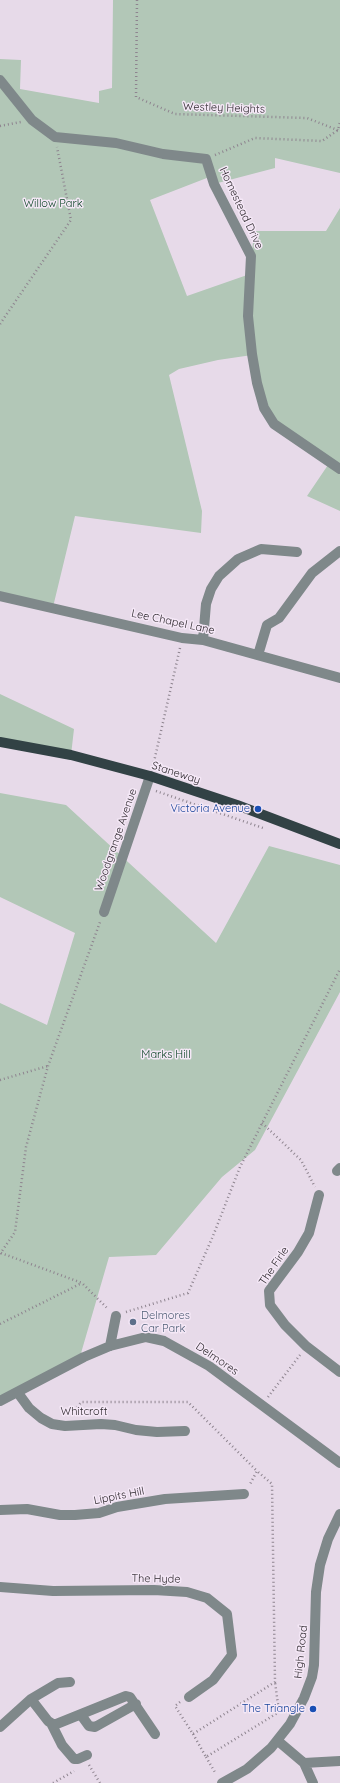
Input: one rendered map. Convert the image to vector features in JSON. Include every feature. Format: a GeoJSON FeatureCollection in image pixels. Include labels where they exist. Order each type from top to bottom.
{"type":"FeatureCollection","features":[{"type":"Feature","properties":{"kind":"main road","name":"Staneway"},"geometry":{"type":"LineString","coordinates":[[0,742],[71,755],[150,776],[340,844]]}},
{"type":"Feature","properties":{"kind":"street"},"geometry":{"type":"LineString","coordinates":[[0,80],[32,120],[55,137],[116,143],[163,154],[206,159]]}},
{"type":"Feature","properties":{"kind":"street","name":"Homestead Drive"},"geometry":{"type":"LineString","coordinates":[[206,159],[214,184],[251,256],[248,316],[254,369],[264,408],[274,424],[340,469]]}},
{"type":"Feature","properties":{"kind":"street"},"geometry":{"type":"LineString","coordinates":[[203,640],[206,604],[211,589],[219,576],[238,559],[261,549],[297,552]]}},
{"type":"Feature","properties":{"kind":"street"},"geometry":{"type":"LineString","coordinates":[[258,655],[267,625],[279,618],[312,573],[340,550]]}},
{"type":"Feature","properties":{"kind":"street","name":"Lee Chapel Lane"},"geometry":{"type":"LineString","coordinates":[[0,596],[182,638],[203,640],[340,678]]}},
{"type":"Feature","properties":{"kind":"street","name":"Woodgrange Avenue"},"geometry":{"type":"LineString","coordinates":[[104,912],[150,776]]}},
{"type":"Feature","properties":{"kind":"street","name":"The Firle"},"geometry":{"type":"LineString","coordinates":[[319,1195],[309,1233],[298,1252],[269,1291],[270,1305],[285,1325],[306,1346],[340,1372]]}},
{"type":"Feature","properties":{"kind":"street"},"geometry":{"type":"LineString","coordinates":[[110,1346],[116,1316]]}},
{"type":"Feature","properties":{"kind":"street","name":"Delmores"},"geometry":{"type":"LineString","coordinates":[[0,1401],[18,1393],[84,1357],[110,1346],[146,1337],[164,1341],[209,1366],[340,1463]]}},
{"type":"Feature","properties":{"kind":"street","name":"Whitcroft"},"geometry":{"type":"LineString","coordinates":[[18,1393],[29,1408],[52,1424],[65,1426],[102,1424],[157,1432],[185,1431]]}},
{"type":"Feature","properties":{"kind":"street","name":"Lippits Hill"},"geometry":{"type":"LineString","coordinates":[[0,1510],[27,1509],[60,1515],[76,1515],[165,1499],[244,1494]]}},
{"type":"Feature","properties":{"kind":"street","name":"High Road"},"geometry":{"type":"LineString","coordinates":[[220,1780],[246,1769],[278,1741],[300,1707],[312,1677],[315,1651],[316,1592],[320,1565],[328,1539],[340,1514]]}},
{"type":"Feature","properties":{"kind":"street","name":"The Hyde"},"geometry":{"type":"LineString","coordinates":[[0,1587],[53,1590],[154,1590],[186,1592],[207,1598],[227,1614],[232,1655],[213,1680],[189,1697]]}},
{"type":"Feature","properties":{"kind":"street"},"geometry":{"type":"LineString","coordinates":[[0,1726],[31,1699],[58,1683],[70,1682]]}},
{"type":"Feature","properties":{"kind":"street"},"geometry":{"type":"LineString","coordinates":[[51,1723],[57,1724],[126,1696],[130,1697],[136,1704],[155,1734]]}},
{"type":"Feature","properties":{"kind":"street"},"geometry":{"type":"LineString","coordinates":[[31,1699],[51,1723],[62,1745],[74,1759],[87,1759]]}},
{"type":"Feature","properties":{"kind":"street"},"geometry":{"type":"LineString","coordinates":[[81,1715],[89,1726],[94,1727],[136,1704]]}},
{"type":"Feature","properties":{"kind":"street"},"geometry":{"type":"LineString","coordinates":[[278,1741],[304,1763],[313,1783]]}},
{"type":"Feature","properties":{"kind":"street"},"geometry":{"type":"LineString","coordinates":[[304,1763],[340,1761]]}},
{"type":"Feature","properties":{"kind":"path","name":"Westley Heights"},"geometry":{"type":"LineString","coordinates":[[137,0],[136,97],[175,114],[307,118],[339,131]]}},
{"type":"Feature","properties":{"kind":"path"},"geometry":{"type":"LineString","coordinates":[[0,126],[32,120]]}},
{"type":"Feature","properties":{"kind":"path"},"geometry":{"type":"LineString","coordinates":[[206,159],[255,138],[322,141],[339,131],[340,122]]}},
{"type":"Feature","properties":{"kind":"path"},"geometry":{"type":"LineString","coordinates":[[0,324],[71,220],[55,137]]}},
{"type":"Feature","properties":{"kind":"path"},"geometry":{"type":"LineString","coordinates":[[150,776],[182,638]]}},
{"type":"Feature","properties":{"kind":"path"},"geometry":{"type":"LineString","coordinates":[[146,788],[266,829]]}},
{"type":"Feature","properties":{"kind":"path"},"geometry":{"type":"LineString","coordinates":[[104,912],[48,1066],[26,1147],[15,1232],[1,1254],[82,1283],[116,1316],[188,1293],[213,1236],[240,1166],[340,969]]}},
{"type":"Feature","properties":{"kind":"path"},"geometry":{"type":"LineString","coordinates":[[0,1080],[48,1066]]}},
{"type":"Feature","properties":{"kind":"path"},"geometry":{"type":"LineString","coordinates":[[262,1123],[301,1160],[319,1195]]}},
{"type":"Feature","properties":{"kind":"path"},"geometry":{"type":"LineString","coordinates":[[0,1324],[82,1283]]}},
{"type":"Feature","properties":{"kind":"path"},"geometry":{"type":"LineString","coordinates":[[262,1405],[306,1346]]}},
{"type":"Feature","properties":{"kind":"path"},"geometry":{"type":"LineString","coordinates":[[206,1757],[279,1712],[275,1682],[272,1484],[258,1471]]}},
{"type":"Feature","properties":{"kind":"path"},"geometry":{"type":"LineString","coordinates":[[192,1734],[275,1682]]}},
{"type":"Feature","properties":{"kind":"path"},"geometry":{"type":"LineString","coordinates":[[189,1697],[175,1706],[220,1780]]}},
{"type":"Feature","properties":{"kind":"path"},"geometry":{"type":"LineString","coordinates":[[87,1759],[100,1783]]}},
{"type":"Feature","properties":{"kind":"path"},"geometry":{"type":"LineString","coordinates":[[53,1783],[80,1767]]}},
{"type":"Feature","properties":{"kind":"green space","name":"Willow Park"},"geometry":{"type":"Polygon","coordinates":[[[113,0],[340,0],[340,173],[275,158],[275,168],[214,184],[212,176],[150,200],[187,296],[250,274],[254,231],[326,231],[340,208],[340,511],[307,496],[330,462],[274,424],[252,355],[218,360],[179,369],[169,375],[202,511],[201,533],[75,516],[53,607],[0,596],[0,59],[21,60],[20,89],[99,103],[99,91],[112,88],[113,0]]]}},
{"type":"Feature","properties":{"kind":"green space"},"geometry":{"type":"Polygon","coordinates":[[[0,694],[74,729],[71,755],[0,742],[0,694]]]}},
{"type":"Feature","properties":{"kind":"green space","name":"Marks Hill"},"geometry":{"type":"Polygon","coordinates":[[[0,793],[66,805],[216,943],[269,846],[340,865],[340,992],[255,1150],[222,1177],[156,1255],[109,1257],[79,1360],[0,1396],[0,1003],[47,1025],[75,933],[0,897],[0,793]]]}},
{"type":"Feature","properties":{"kind":"place","name":"Victoria Avenue"},"geometry":{"type":"Point","coordinates":[258,809]}},
{"type":"Feature","properties":{"kind":"place","name":"Delmores Car Park"},"geometry":{"type":"Point","coordinates":[133,1322]}},
{"type":"Feature","properties":{"kind":"place","name":"The Triangle"},"geometry":{"type":"Point","coordinates":[313,1709]}}]}
